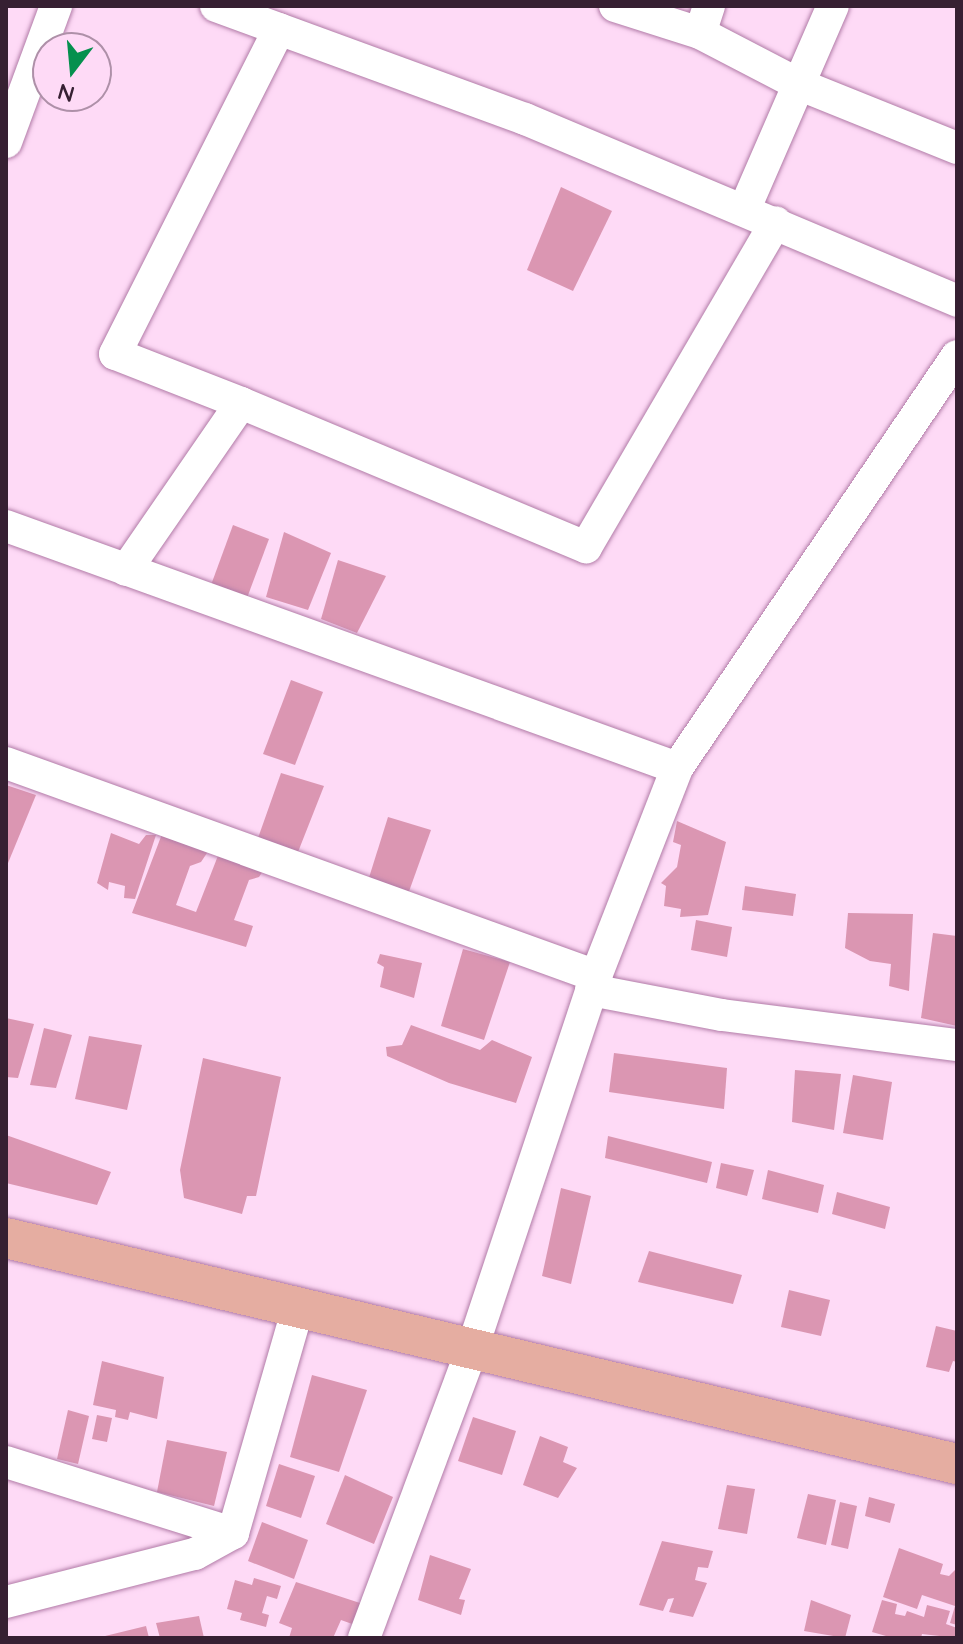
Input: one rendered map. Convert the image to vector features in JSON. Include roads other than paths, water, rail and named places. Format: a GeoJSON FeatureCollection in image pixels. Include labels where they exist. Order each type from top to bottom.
{"type":"FeatureCollection","features":[{"type":"Feature","properties":{"kind":"main road"},"geometry":{"type":"LineString","coordinates":[[6,1238],[298,1308],[473,1346],[957,1464]]}},
{"type":"Feature","properties":{"kind":"street"},"geometry":{"type":"LineString","coordinates":[[6,142],[56,6]]}},
{"type":"Feature","properties":{"kind":"street"},"geometry":{"type":"LineString","coordinates":[[216,6],[525,119],[745,208],[957,301]]}},
{"type":"Feature","properties":{"kind":"street"},"geometry":{"type":"LineString","coordinates":[[615,6],[704,19],[798,84],[957,148]]}},
{"type":"Feature","properties":{"kind":"street"},"geometry":{"type":"LineString","coordinates":[[745,208],[833,6]]}},
{"type":"Feature","properties":{"kind":"street"},"geometry":{"type":"LineString","coordinates":[[279,29],[115,354],[241,403],[586,547],[776,222]]}},
{"type":"Feature","properties":{"kind":"street"},"geometry":{"type":"LineString","coordinates":[[364,1638],[473,1346],[593,983],[677,768],[957,356]]}},
{"type":"Feature","properties":{"kind":"street"},"geometry":{"type":"LineString","coordinates":[[126,570],[241,403]]}},
{"type":"Feature","properties":{"kind":"street"},"geometry":{"type":"LineString","coordinates":[[6,526],[677,768]]}},
{"type":"Feature","properties":{"kind":"street"},"geometry":{"type":"LineString","coordinates":[[6,763],[593,983],[722,1015],[957,1045]]}},
{"type":"Feature","properties":{"kind":"street"},"geometry":{"type":"LineString","coordinates":[[6,1602],[195,1554],[233,1533],[298,1308]]}},
{"type":"Feature","properties":{"kind":"street"},"geometry":{"type":"LineString","coordinates":[[6,1462],[233,1533]]}}]}
